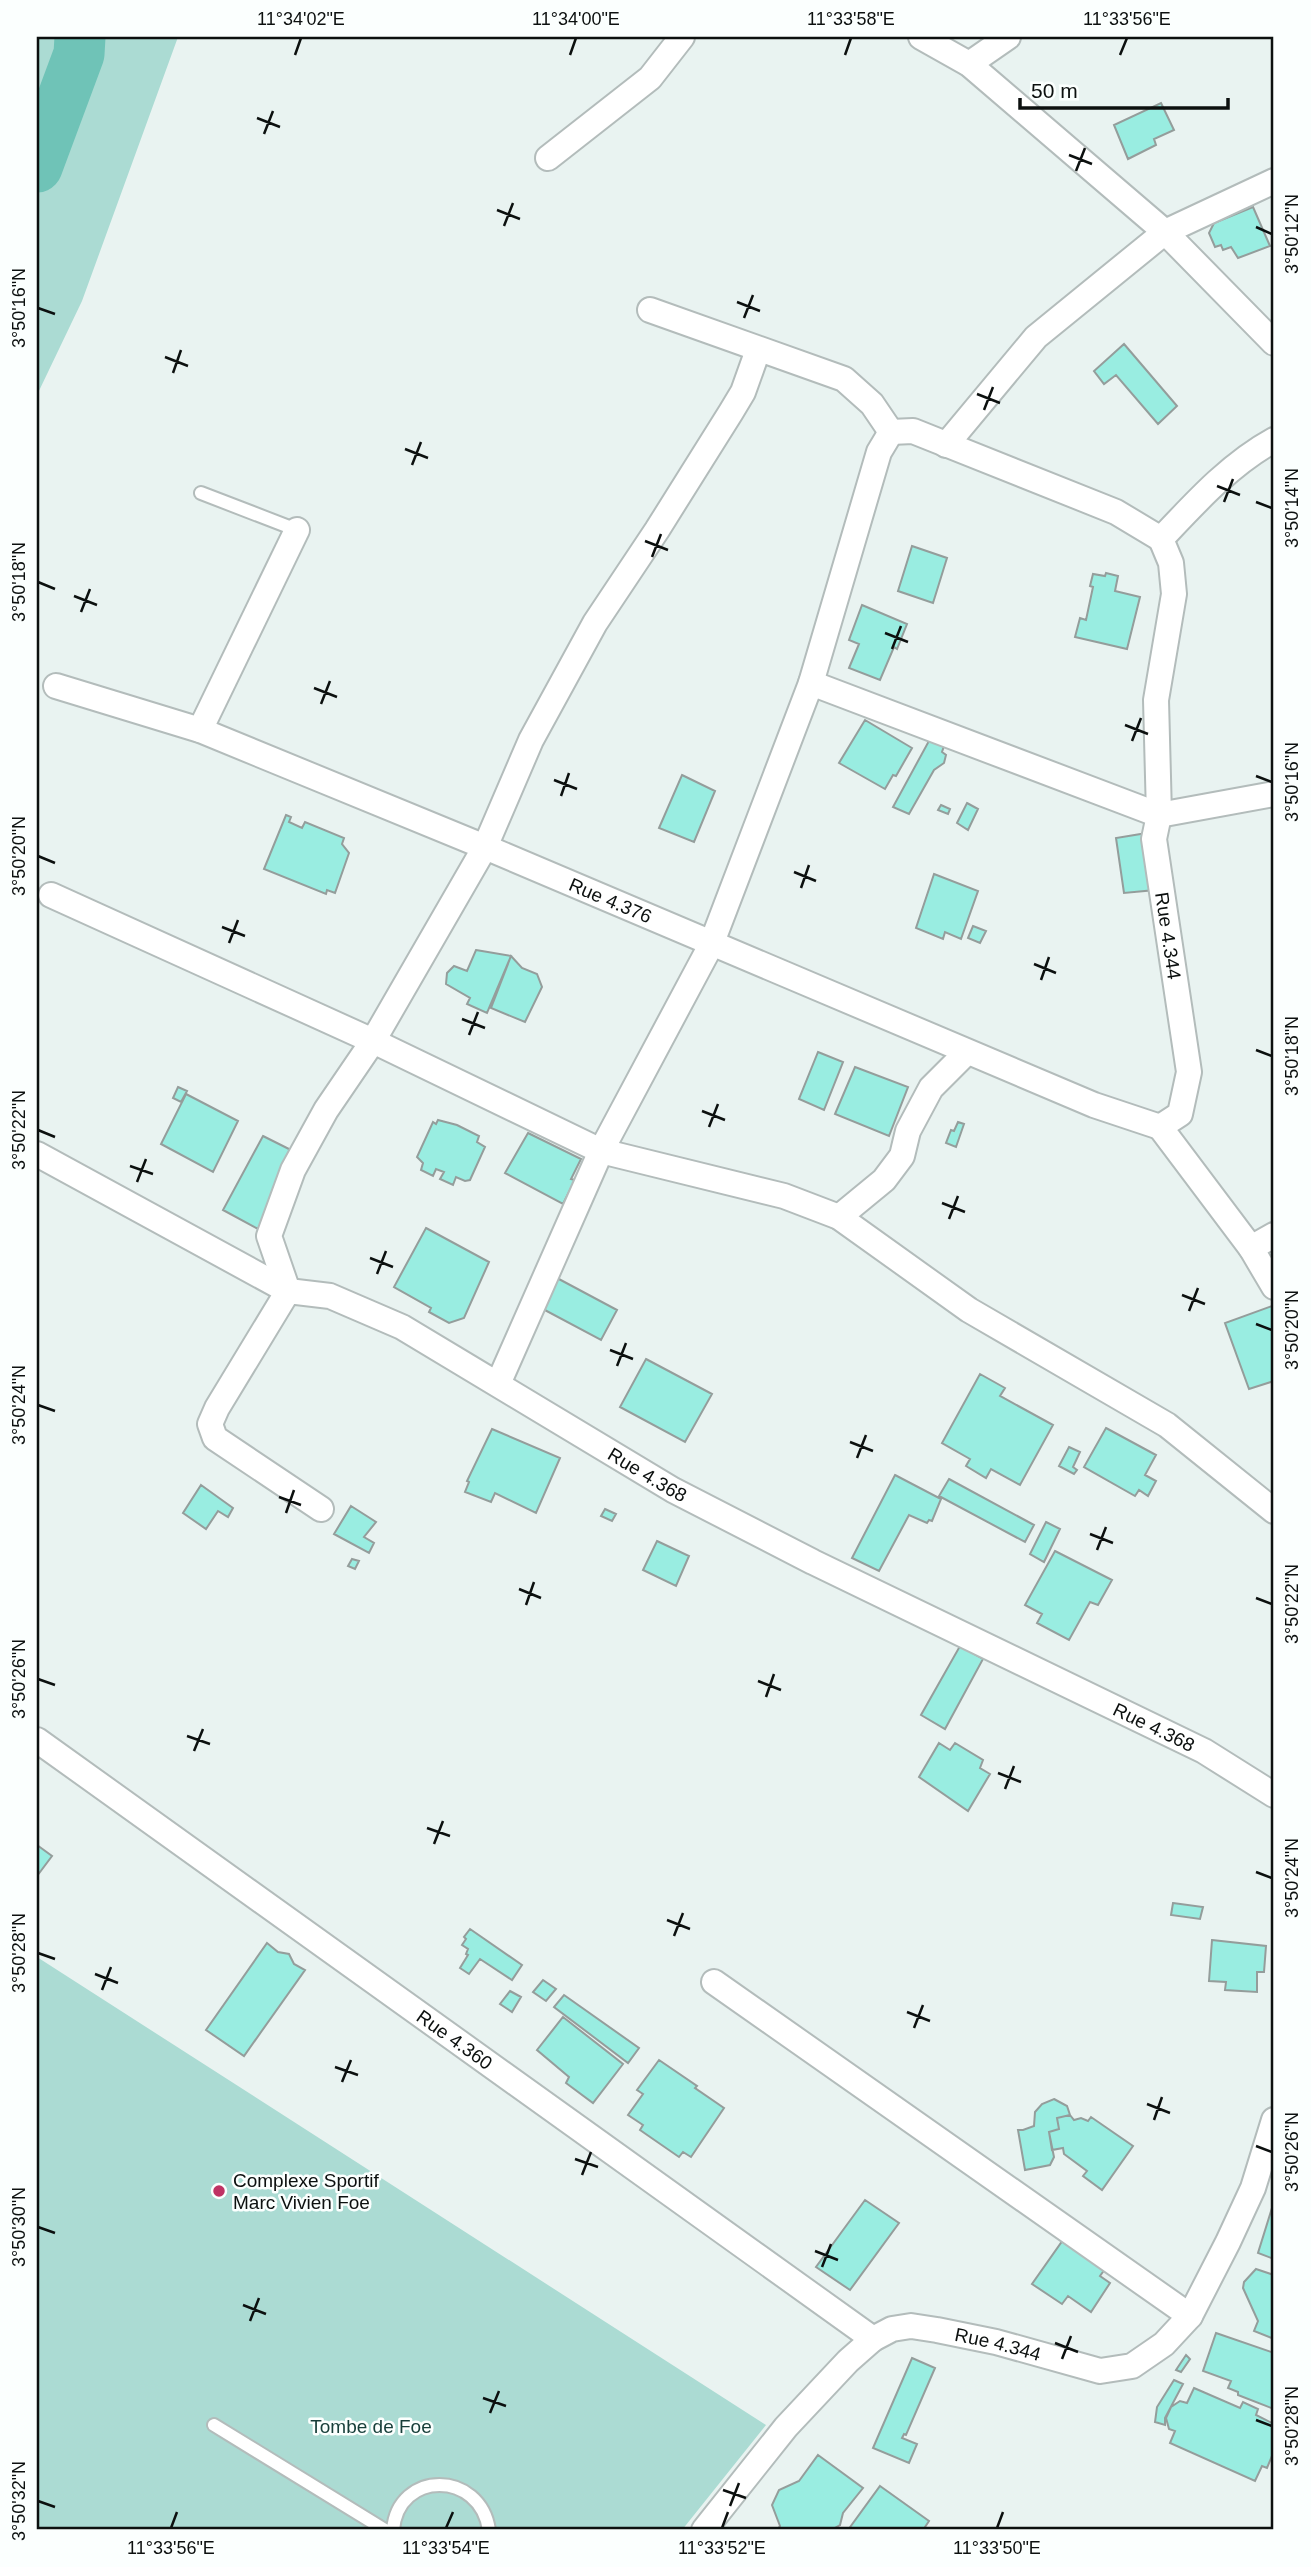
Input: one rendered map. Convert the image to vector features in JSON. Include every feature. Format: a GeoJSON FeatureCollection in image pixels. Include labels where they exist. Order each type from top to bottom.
{"type":"FeatureCollection","features":[{"type":"Feature","properties":{"kind":"street"},"geometry":{"type":"LineString","coordinates":[[548,158],[650,78],[682,37]]}},
{"type":"Feature","properties":{"kind":"street"},"geometry":{"type":"LineString","coordinates":[[921,37],[969,64],[1165,232],[1274,343]]}},
{"type":"Feature","properties":{"kind":"street"},"geometry":{"type":"LineString","coordinates":[[969,64],[1008,37]]}},
{"type":"Feature","properties":{"kind":"street"},"geometry":{"type":"LineString","coordinates":[[946,445],[1036,337],[1165,232],[1274,181]]}},
{"type":"Feature","properties":{"kind":"street"},"geometry":{"type":"LineString","coordinates":[[650,310],[844,379],[872,404],[891,432]]}},
{"type":"Feature","properties":{"kind":"street"},"geometry":{"type":"LineString","coordinates":[[288,1290],[269,1236],[293,1170],[326,1110],[373,1041],[485,847],[531,740],[595,623],[743,392],[758,350]]}},
{"type":"Feature","properties":{"kind":"street"},"geometry":{"type":"LineString","coordinates":[[891,432],[913,431],[1116,512],[1161,540],[1207,491],[1274,440]]}},
{"type":"Feature","properties":{"kind":"street"},"geometry":{"type":"LineString","coordinates":[[498,1384],[601,1151],[711,945],[811,683],[878,452],[891,432]]}},
{"type":"Feature","properties":{"kind":"street"},"geometry":{"type":"LineString","coordinates":[[200,730],[297,530]]}},
{"type":"Feature","properties":{"kind":"street","name":"Rue 4.344"},"geometry":{"type":"LineString","coordinates":[[1160,1126],[1180,1114],[1189,1072],[1154,839],[1159,816],[1156,700],[1174,594],[1171,563],[1161,540]]}},
{"type":"Feature","properties":{"kind":"street"},"geometry":{"type":"LineString","coordinates":[[811,683],[1159,816],[1274,794]]}},
{"type":"Feature","properties":{"kind":"street","name":"Rue 4.376"},"geometry":{"type":"LineString","coordinates":[[57,686],[200,730],[485,847],[1094,1105],[1160,1126]]}},
{"type":"Feature","properties":{"kind":"street"},"geometry":{"type":"LineString","coordinates":[[51,895],[373,1041],[601,1151],[784,1196],[839,1217],[969,1310],[1167,1425],[1274,1511]]}},
{"type":"Feature","properties":{"kind":"street"},"geometry":{"type":"LineString","coordinates":[[839,1217],[884,1180],[902,1156],[908,1131],[931,1088],[967,1052]]}},
{"type":"Feature","properties":{"kind":"street"},"geometry":{"type":"LineString","coordinates":[[1160,1126],[1251,1248],[1274,1287]]}},
{"type":"Feature","properties":{"kind":"street"},"geometry":{"type":"LineString","coordinates":[[37,1154],[288,1290]]}},
{"type":"Feature","properties":{"kind":"street"},"geometry":{"type":"LineString","coordinates":[[1251,1248],[1274,1235]]}},
{"type":"Feature","properties":{"kind":"street"},"geometry":{"type":"LineString","coordinates":[[288,1290],[210,1424],[215,1438],[321,1509]]}},
{"type":"Feature","properties":{"kind":"street","name":"Rue 4.368"},"geometry":{"type":"LineString","coordinates":[[288,1290],[330,1296],[402,1326],[673,1490],[813,1562],[1204,1751],[1274,1795]]}},
{"type":"Feature","properties":{"kind":"street","name":"Rue 4.360"},"geometry":{"type":"LineString","coordinates":[[37,1740],[873,2339]]}},
{"type":"Feature","properties":{"kind":"street"},"geometry":{"type":"LineString","coordinates":[[714,1982],[1190,2316]]}},
{"type":"Feature","properties":{"kind":"street","name":"Rue 4.344"},"geometry":{"type":"LineString","coordinates":[[704,2530],[786,2427],[848,2361],[873,2339],[892,2329],[911,2326],[996,2342],[1100,2371],[1132,2366],[1164,2344],[1190,2316],[1253,2188],[1274,2120]]}},
{"type":"Feature","properties":{"kind":"lane"},"geometry":{"type":"LineString","coordinates":[[201,493],[297,530]]}},
{"type":"Feature","properties":{"kind":"lane"},"geometry":{"type":"LineString","coordinates":[[214,2426],[385,2530]]}},
{"type":"Feature","properties":{"kind":"lane"},"geometry":{"type":"LineString","coordinates":[[393,2530],[398,2510],[406,2499],[429,2486],[443,2484],[457,2487],[479,2503],[486,2515],[489,2530]]}},
{"type":"Feature","properties":{"kind":"green space"},"geometry":{"type":"Polygon","coordinates":[[[37,37],[178,37],[82,301],[37,395],[37,37]]]}},
{"type":"Feature","properties":{"kind":"green space","name":"Complexe Sportif Marc Vivien Foe"},"geometry":{"type":"Polygon","coordinates":[[[37,1957],[766,2425],[682,2530],[37,2530],[37,1957]]]}},
{"type":"Feature","properties":{"kind":"building"},"geometry":{"type":"Polygon","coordinates":[[[1161,103],[1174,130],[1154,139],[1156,145],[1128,159],[1114,125],[1161,103]]]}},
{"type":"Feature","properties":{"kind":"building"},"geometry":{"type":"Polygon","coordinates":[[[1253,207],[1270,246],[1238,258],[1231,247],[1223,250],[1221,245],[1215,247],[1209,233],[1214,223],[1253,207]]]}},
{"type":"Feature","properties":{"kind":"building"},"geometry":{"type":"Polygon","coordinates":[[[1124,344],[1177,406],[1158,424],[1116,375],[1104,384],[1094,371],[1124,344]]]}},
{"type":"Feature","properties":{"kind":"building"},"geometry":{"type":"Polygon","coordinates":[[[912,546],[947,558],[933,603],[898,591],[912,546]]]}},
{"type":"Feature","properties":{"kind":"building"},"geometry":{"type":"Polygon","coordinates":[[[1106,573],[1118,576],[1115,591],[1140,597],[1127,649],[1075,637],[1080,618],[1086,620],[1093,574],[1105,576],[1106,573]]]}},
{"type":"Feature","properties":{"kind":"building"},"geometry":{"type":"Polygon","coordinates":[[[862,605],[907,624],[880,680],[849,668],[859,644],[849,640],[862,605]]]}},
{"type":"Feature","properties":{"kind":"building"},"geometry":{"type":"Polygon","coordinates":[[[865,720],[912,748],[885,789],[839,763],[865,720]]]}},
{"type":"Feature","properties":{"kind":"building"},"geometry":{"type":"Polygon","coordinates":[[[930,739],[944,746],[944,763],[934,770],[909,814],[893,807],[930,739]]]}},
{"type":"Feature","properties":{"kind":"building"},"geometry":{"type":"Polygon","coordinates":[[[682,775],[715,791],[694,842],[659,828],[682,775]]]}},
{"type":"Feature","properties":{"kind":"building"},"geometry":{"type":"Polygon","coordinates":[[[967,803],[978,809],[968,830],[957,823],[967,803]]]}},
{"type":"Feature","properties":{"kind":"building"},"geometry":{"type":"Polygon","coordinates":[[[941,805],[950,809],[948,814],[938,810],[941,805]]]}},
{"type":"Feature","properties":{"kind":"building"},"geometry":{"type":"Polygon","coordinates":[[[286,815],[291,817],[289,822],[302,828],[305,822],[344,838],[342,844],[349,853],[335,893],[327,890],[326,894],[264,869],[286,815]]]}},
{"type":"Feature","properties":{"kind":"building"},"geometry":{"type":"Polygon","coordinates":[[[1147,833],[1155,890],[1124,893],[1116,838],[1147,833]]]}},
{"type":"Feature","properties":{"kind":"building"},"geometry":{"type":"Polygon","coordinates":[[[934,874],[978,891],[961,939],[945,932],[943,939],[916,928],[934,874]]]}},
{"type":"Feature","properties":{"kind":"building"},"geometry":{"type":"Polygon","coordinates":[[[973,926],[986,931],[980,943],[968,938],[973,926]]]}},
{"type":"Feature","properties":{"kind":"building"},"geometry":{"type":"Polygon","coordinates":[[[476,950],[511,956],[487,1013],[467,1004],[470,998],[446,984],[447,973],[454,966],[467,971],[476,950]]]}},
{"type":"Feature","properties":{"kind":"building"},"geometry":{"type":"Polygon","coordinates":[[[511,956],[522,968],[537,974],[542,987],[525,1022],[491,1008],[511,956]]]}},
{"type":"Feature","properties":{"kind":"building"},"geometry":{"type":"Polygon","coordinates":[[[818,1052],[843,1062],[824,1110],[799,1099],[818,1052]]]}},
{"type":"Feature","properties":{"kind":"building"},"geometry":{"type":"Polygon","coordinates":[[[855,1067],[908,1087],[889,1136],[835,1114],[855,1067]]]}},
{"type":"Feature","properties":{"kind":"building"},"geometry":{"type":"Polygon","coordinates":[[[178,1087],[187,1091],[181,1102],[173,1098],[178,1087]]]}},
{"type":"Feature","properties":{"kind":"building"},"geometry":{"type":"Polygon","coordinates":[[[186,1094],[238,1121],[213,1172],[161,1144],[186,1094]]]}},
{"type":"Feature","properties":{"kind":"building"},"geometry":{"type":"Polygon","coordinates":[[[438,1120],[457,1125],[479,1136],[477,1142],[485,1147],[470,1180],[456,1177],[453,1185],[440,1179],[444,1172],[436,1169],[433,1176],[421,1170],[423,1163],[417,1157],[433,1122],[436,1124],[438,1120]]]}},
{"type":"Feature","properties":{"kind":"building"},"geometry":{"type":"Polygon","coordinates":[[[958,1122],[964,1124],[956,1147],[946,1143],[951,1130],[954,1131],[958,1122]]]}},
{"type":"Feature","properties":{"kind":"building"},"geometry":{"type":"Polygon","coordinates":[[[528,1133],[581,1159],[571,1179],[575,1180],[563,1204],[505,1173],[528,1133]]]}},
{"type":"Feature","properties":{"kind":"building"},"geometry":{"type":"Polygon","coordinates":[[[263,1136],[297,1153],[258,1229],[223,1210],[263,1136]]]}},
{"type":"Feature","properties":{"kind":"building"},"geometry":{"type":"Polygon","coordinates":[[[426,1228],[489,1262],[464,1318],[449,1323],[429,1312],[431,1308],[394,1287],[426,1228]]]}},
{"type":"Feature","properties":{"kind":"building"},"geometry":{"type":"Polygon","coordinates":[[[557,1278],[617,1310],[601,1340],[541,1308],[557,1278]]]}},
{"type":"Feature","properties":{"kind":"building"},"geometry":{"type":"Polygon","coordinates":[[[1272,1306],[1274,1381],[1249,1389],[1225,1323],[1272,1306]]]}},
{"type":"Feature","properties":{"kind":"building"},"geometry":{"type":"Polygon","coordinates":[[[646,1359],[712,1394],[685,1442],[620,1407],[646,1359]]]}},
{"type":"Feature","properties":{"kind":"building"},"geometry":{"type":"Polygon","coordinates":[[[980,1374],[1005,1388],[1000,1396],[1053,1425],[1020,1485],[991,1469],[986,1478],[966,1466],[970,1459],[942,1443],[980,1374]]]}},
{"type":"Feature","properties":{"kind":"building"},"geometry":{"type":"Polygon","coordinates":[[[1106,1428],[1156,1455],[1145,1475],[1156,1481],[1148,1496],[1139,1490],[1135,1496],[1084,1467],[1106,1428]]]}},
{"type":"Feature","properties":{"kind":"building"},"geometry":{"type":"Polygon","coordinates":[[[492,1429],[560,1458],[536,1513],[495,1493],[491,1502],[465,1492],[469,1482],[467,1481],[492,1429]]]}},
{"type":"Feature","properties":{"kind":"building"},"geometry":{"type":"Polygon","coordinates":[[[1069,1447],[1080,1452],[1073,1467],[1077,1470],[1074,1474],[1059,1466],[1069,1447]]]}},
{"type":"Feature","properties":{"kind":"building"},"geometry":{"type":"Polygon","coordinates":[[[895,1475],[941,1499],[932,1521],[927,1523],[909,1515],[879,1571],[852,1558],[895,1475]]]}},
{"type":"Feature","properties":{"kind":"building"},"geometry":{"type":"Polygon","coordinates":[[[949,1479],[1034,1525],[1025,1542],[939,1496],[949,1479]]]}},
{"type":"Feature","properties":{"kind":"building"},"geometry":{"type":"Polygon","coordinates":[[[201,1485],[233,1508],[228,1517],[218,1511],[206,1529],[183,1513],[201,1485]]]}},
{"type":"Feature","properties":{"kind":"building"},"geometry":{"type":"Polygon","coordinates":[[[351,1506],[376,1522],[364,1537],[374,1543],[369,1553],[334,1534],[351,1506]]]}},
{"type":"Feature","properties":{"kind":"building"},"geometry":{"type":"Polygon","coordinates":[[[605,1509],[616,1514],[612,1521],[601,1516],[605,1509]]]}},
{"type":"Feature","properties":{"kind":"building"},"geometry":{"type":"Polygon","coordinates":[[[1046,1522],[1060,1529],[1044,1562],[1030,1554],[1046,1522]]]}},
{"type":"Feature","properties":{"kind":"building"},"geometry":{"type":"Polygon","coordinates":[[[657,1541],[689,1556],[676,1586],[643,1570],[657,1541]]]}},
{"type":"Feature","properties":{"kind":"building"},"geometry":{"type":"Polygon","coordinates":[[[1055,1551],[1112,1580],[1098,1605],[1090,1602],[1069,1640],[1037,1623],[1042,1614],[1025,1605],[1055,1551]]]}},
{"type":"Feature","properties":{"kind":"building"},"geometry":{"type":"Polygon","coordinates":[[[352,1559],[359,1561],[355,1569],[348,1566],[352,1559]]]}},
{"type":"Feature","properties":{"kind":"building"},"geometry":{"type":"Polygon","coordinates":[[[960,1646],[983,1659],[945,1729],[921,1715],[960,1646]]]}},
{"type":"Feature","properties":{"kind":"building"},"geometry":{"type":"Polygon","coordinates":[[[939,1743],[950,1750],[955,1743],[983,1760],[980,1768],[990,1774],[968,1811],[919,1777],[939,1743]]]}},
{"type":"Feature","properties":{"kind":"building"},"geometry":{"type":"Polygon","coordinates":[[[37,1845],[52,1856],[37,1876],[37,1845]]]}},
{"type":"Feature","properties":{"kind":"building"},"geometry":{"type":"Polygon","coordinates":[[[1173,1903],[1203,1907],[1200,1919],[1171,1915],[1173,1903]]]}},
{"type":"Feature","properties":{"kind":"building"},"geometry":{"type":"Polygon","coordinates":[[[470,1929],[522,1965],[512,1980],[480,1959],[469,1974],[460,1968],[468,1955],[468,1949],[462,1945],[470,1929]]]}},
{"type":"Feature","properties":{"kind":"building"},"geometry":{"type":"Polygon","coordinates":[[[1212,1940],[1266,1946],[1264,1972],[1257,1972],[1257,1992],[1225,1990],[1226,1982],[1209,1981],[1212,1940]]]}},
{"type":"Feature","properties":{"kind":"building"},"geometry":{"type":"Polygon","coordinates":[[[267,1943],[278,1952],[289,1954],[294,1964],[305,1970],[244,2056],[206,2030],[267,1943]]]}},
{"type":"Feature","properties":{"kind":"building"},"geometry":{"type":"Polygon","coordinates":[[[543,1980],[556,1989],[546,2001],[533,1992],[543,1980]]]}},
{"type":"Feature","properties":{"kind":"building"},"geometry":{"type":"Polygon","coordinates":[[[510,1991],[521,1997],[512,2012],[500,2004],[510,1991]]]}},
{"type":"Feature","properties":{"kind":"building"},"geometry":{"type":"Polygon","coordinates":[[[564,1995],[639,2048],[628,2063],[554,2007],[564,1995]]]}},
{"type":"Feature","properties":{"kind":"building"},"geometry":{"type":"Polygon","coordinates":[[[563,2017],[623,2064],[593,2103],[566,2083],[569,2077],[537,2050],[563,2017]]]}},
{"type":"Feature","properties":{"kind":"building"},"geometry":{"type":"Polygon","coordinates":[[[659,2060],[724,2108],[691,2157],[683,2152],[679,2157],[640,2130],[643,2125],[628,2115],[643,2094],[637,2090],[659,2060]]]}},
{"type":"Feature","properties":{"kind":"building"},"geometry":{"type":"Polygon","coordinates":[[[1054,2099],[1067,2106],[1070,2115],[1057,2118],[1059,2129],[1049,2132],[1054,2157],[1050,2165],[1025,2170],[1018,2130],[1034,2126],[1035,2112],[1042,2104],[1054,2099]]]}},
{"type":"Feature","properties":{"kind":"building"},"geometry":{"type":"Polygon","coordinates":[[[1070,2115],[1074,2120],[1081,2118],[1088,2121],[1091,2117],[1133,2146],[1102,2190],[1083,2176],[1087,2171],[1064,2154],[1063,2148],[1052,2150],[1049,2132],[1059,2129],[1057,2118],[1070,2115]]]}},
{"type":"Feature","properties":{"kind":"building"},"geometry":{"type":"Polygon","coordinates":[[[865,2200],[899,2223],[850,2290],[816,2267],[865,2200]]]}},
{"type":"Feature","properties":{"kind":"building"},"geometry":{"type":"Polygon","coordinates":[[[1272,2208],[1274,2209],[1274,2259],[1258,2253],[1272,2208]]]}},
{"type":"Feature","properties":{"kind":"building"},"geometry":{"type":"Polygon","coordinates":[[[1063,2240],[1105,2269],[1100,2276],[1110,2283],[1091,2312],[1068,2296],[1062,2304],[1032,2284],[1063,2240]]]}},
{"type":"Feature","properties":{"kind":"building"},"geometry":{"type":"Polygon","coordinates":[[[1256,2269],[1274,2275],[1274,2339],[1254,2331],[1258,2321],[1243,2288],[1244,2282],[1256,2269]]]}},
{"type":"Feature","properties":{"kind":"building"},"geometry":{"type":"Polygon","coordinates":[[[1216,2333],[1274,2353],[1274,2409],[1238,2395],[1238,2392],[1228,2388],[1231,2381],[1203,2371],[1216,2333]]]}},
{"type":"Feature","properties":{"kind":"building"},"geometry":{"type":"Polygon","coordinates":[[[1186,2355],[1190,2359],[1181,2372],[1176,2370],[1186,2355]]]}},
{"type":"Feature","properties":{"kind":"building"},"geometry":{"type":"Polygon","coordinates":[[[912,2358],[935,2368],[906,2435],[902,2438],[917,2444],[909,2463],[873,2448],[912,2358]]]}},
{"type":"Feature","properties":{"kind":"building"},"geometry":{"type":"Polygon","coordinates":[[[1174,2380],[1183,2384],[1165,2418],[1165,2425],[1155,2422],[1157,2407],[1174,2380]]]}},
{"type":"Feature","properties":{"kind":"building"},"geometry":{"type":"Polygon","coordinates":[[[1194,2388],[1240,2408],[1243,2402],[1258,2409],[1256,2415],[1274,2424],[1274,2451],[1267,2468],[1262,2466],[1255,2481],[1170,2443],[1175,2431],[1169,2429],[1166,2418],[1171,2407],[1180,2401],[1187,2403],[1194,2388]]]}},
{"type":"Feature","properties":{"kind":"building"},"geometry":{"type":"Polygon","coordinates":[[[818,2455],[863,2488],[843,2513],[840,2525],[831,2530],[777,2530],[780,2526],[772,2505],[779,2490],[799,2481],[818,2455]]]}},
{"type":"Feature","properties":{"kind":"building"},"geometry":{"type":"Polygon","coordinates":[[[880,2486],[929,2521],[923,2530],[848,2530],[880,2486]]]}},
{"type":"Feature","properties":{"kind":"waterway"},"geometry":{"type":"LineString","coordinates":[[37,167],[79,54],[80,37]]}},
{"type":"Feature","properties":{"kind":"place","name":"Complexe Sportif Marc Vivien Foe"},"geometry":{"type":"Point","coordinates":[219,2191]}},
{"type":"Feature","properties":{"kind":"park label","name":"Tombe de Foe"},"geometry":{"type":"Point","coordinates":[371,2426]}}]}
